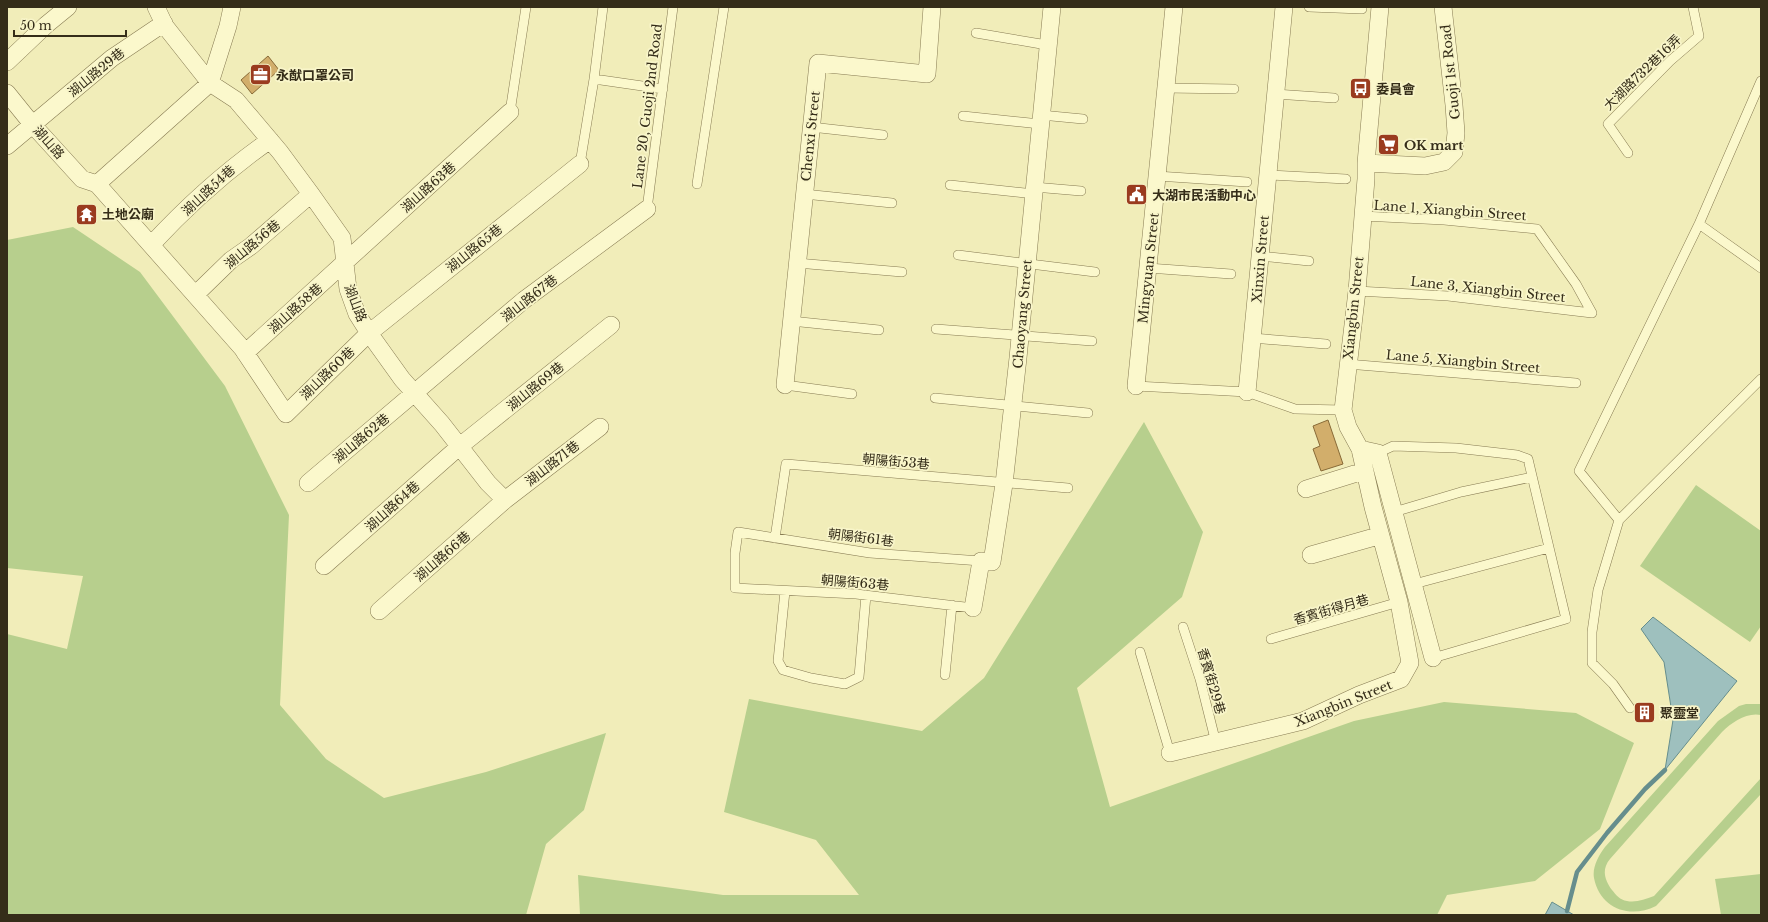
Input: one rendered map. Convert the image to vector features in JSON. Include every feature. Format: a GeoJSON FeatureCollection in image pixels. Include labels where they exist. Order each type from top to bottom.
{"type":"FeatureCollection","features":[{"type":"Feature","properties":{"kind":"street"},"geometry":{"type":"LineString","coordinates":[[7,62],[68,7]]}},
{"type":"Feature","properties":{"kind":"street","name":"湖山路"},"geometry":{"type":"LineString","coordinates":[[156,7],[164,22],[210,83],[236,100],[270,140],[311,194],[342,238],[348,289],[357,314],[369,333],[414,393],[442,424],[488,483],[505,500]]}},
{"type":"Feature","properties":{"kind":"street"},"geometry":{"type":"LineString","coordinates":[[96,184],[210,83],[228,26],[232,7]]}},
{"type":"Feature","properties":{"kind":"street","name":"Chenxi Street"},"geometry":{"type":"LineString","coordinates":[[784,385],[818,63],[927,74],[932,7]]}},
{"type":"Feature","properties":{"kind":"street","name":"Chaoyang Street"},"geometry":{"type":"LineString","coordinates":[[981,561],[992,562],[1004,484],[1020,337],[1047,45],[1052,7]]}},
{"type":"Feature","properties":{"kind":"street","name":"Mingyuan Street"},"geometry":{"type":"LineString","coordinates":[[1136,386],[1174,7]]}},
{"type":"Feature","properties":{"kind":"street","name":"Xinxin Street"},"geometry":{"type":"LineString","coordinates":[[1247,392],[1284,7]]}},
{"type":"Feature","properties":{"kind":"street"},"geometry":{"type":"LineString","coordinates":[[1366,163],[1380,7]]}},
{"type":"Feature","properties":{"kind":"street","name":"Guoji 1st Road"},"geometry":{"type":"LineString","coordinates":[[1366,163],[1425,166],[1444,162],[1454,152],[1456,133],[1455,119],[1443,7]]}},
{"type":"Feature","properties":{"kind":"street","name":"湖山路29巷"},"geometry":{"type":"LineString","coordinates":[[7,146],[112,58],[164,22]]}},
{"type":"Feature","properties":{"kind":"street","name":"湖山路"},"geometry":{"type":"LineString","coordinates":[[7,93],[32,124],[82,179],[96,184],[195,295],[245,353],[286,414]]}},
{"type":"Feature","properties":{"kind":"street","name":"湖山路63巷"},"geometry":{"type":"LineString","coordinates":[[345,263],[510,112]]}},
{"type":"Feature","properties":{"kind":"street","name":"湖山路54巷"},"geometry":{"type":"LineString","coordinates":[[151,245],[170,224],[237,163],[270,140]]}},
{"type":"Feature","properties":{"kind":"street","name":"Xiangbin Street"},"geometry":{"type":"LineString","coordinates":[[1170,753],[1303,721],[1359,695],[1401,679],[1410,663],[1399,602],[1373,507],[1360,449],[1348,427],[1343,410],[1347,364],[1357,291],[1366,163]]}},
{"type":"Feature","properties":{"kind":"street","name":"湖山路65巷"},"geometry":{"type":"LineString","coordinates":[[369,333],[580,164]]}},
{"type":"Feature","properties":{"kind":"street","name":"湖山路56巷"},"geometry":{"type":"LineString","coordinates":[[195,295],[230,260],[252,246],[311,194]]}},
{"type":"Feature","properties":{"kind":"street","name":"湖山路67巷"},"geometry":{"type":"LineString","coordinates":[[414,393],[524,300],[647,209]]}},
{"type":"Feature","properties":{"kind":"street","name":"湖山路58巷"},"geometry":{"type":"LineString","coordinates":[[245,353],[345,263]]}},
{"type":"Feature","properties":{"kind":"street","name":"湖山路69巷"},"geometry":{"type":"LineString","coordinates":[[460,446],[611,325]]}},
{"type":"Feature","properties":{"kind":"street","name":"湖山路60巷"},"geometry":{"type":"LineString","coordinates":[[286,414],[369,333]]}},
{"type":"Feature","properties":{"kind":"street","name":"湖山路62巷"},"geometry":{"type":"LineString","coordinates":[[308,483],[414,393]]}},
{"type":"Feature","properties":{"kind":"street","name":"湖山路71巷"},"geometry":{"type":"LineString","coordinates":[[505,500],[600,427]]}},
{"type":"Feature","properties":{"kind":"street","name":"湖山路64巷"},"geometry":{"type":"LineString","coordinates":[[324,566],[460,446]]}},
{"type":"Feature","properties":{"kind":"street"},"geometry":{"type":"LineString","coordinates":[[1360,449],[1378,453],[1433,658]]}},
{"type":"Feature","properties":{"kind":"street"},"geometry":{"type":"LineString","coordinates":[[1306,489],[1354,474]]}},
{"type":"Feature","properties":{"kind":"street","name":"湖山路66巷"},"geometry":{"type":"LineString","coordinates":[[379,611],[505,500]]}},
{"type":"Feature","properties":{"kind":"street"},"geometry":{"type":"LineString","coordinates":[[1311,555],[1370,538]]}},
{"type":"Feature","properties":{"kind":"street"},"geometry":{"type":"LineString","coordinates":[[973,608],[981,561]]}},
{"type":"Feature","properties":{"kind":"lane"},"geometry":{"type":"LineString","coordinates":[[510,112],[526,7]]}},
{"type":"Feature","properties":{"kind":"lane"},"geometry":{"type":"LineString","coordinates":[[580,164],[594,79],[603,7]]}},
{"type":"Feature","properties":{"kind":"lane","name":"Lane 20, Guoji 2nd Road"},"geometry":{"type":"LineString","coordinates":[[647,209],[673,7]]}},
{"type":"Feature","properties":{"kind":"lane"},"geometry":{"type":"LineString","coordinates":[[697,184],[724,7]]}},
{"type":"Feature","properties":{"kind":"lane"},"geometry":{"type":"LineString","coordinates":[[1310,7],[1362,9]]}},
{"type":"Feature","properties":{"kind":"lane","name":"大湖路732巷16弄"},"geometry":{"type":"LineString","coordinates":[[1628,153],[1608,124],[1670,61],[1699,36],[1693,7]]}},
{"type":"Feature","properties":{"kind":"lane"},"geometry":{"type":"LineString","coordinates":[[976,33],[1047,45]]}},
{"type":"Feature","properties":{"kind":"lane"},"geometry":{"type":"LineString","coordinates":[[594,79],[663,89]]}},
{"type":"Feature","properties":{"kind":"lane"},"geometry":{"type":"LineString","coordinates":[[1619,520],[1579,471],[1699,224],[1761,81]]}},
{"type":"Feature","properties":{"kind":"lane"},"geometry":{"type":"LineString","coordinates":[[1166,88],[1234,89]]}},
{"type":"Feature","properties":{"kind":"lane"},"geometry":{"type":"LineString","coordinates":[[1276,94],[1334,98]]}},
{"type":"Feature","properties":{"kind":"lane"},"geometry":{"type":"LineString","coordinates":[[963,116],[1083,119]]}},
{"type":"Feature","properties":{"kind":"lane"},"geometry":{"type":"LineString","coordinates":[[811,127],[883,136]]}},
{"type":"Feature","properties":{"kind":"lane"},"geometry":{"type":"LineString","coordinates":[[1268,175],[1346,179]]}},
{"type":"Feature","properties":{"kind":"lane"},"geometry":{"type":"LineString","coordinates":[[1157,176],[1247,182]]}},
{"type":"Feature","properties":{"kind":"lane"},"geometry":{"type":"LineString","coordinates":[[950,185],[1034,191],[1081,191]]}},
{"type":"Feature","properties":{"kind":"lane"},"geometry":{"type":"LineString","coordinates":[[804,194],[892,203]]}},
{"type":"Feature","properties":{"kind":"lane","name":"Lane 1, Xiangbin Street"},"geometry":{"type":"LineString","coordinates":[[1362,216],[1444,220],[1537,230],[1576,284],[1592,313]]}},
{"type":"Feature","properties":{"kind":"lane"},"geometry":{"type":"LineString","coordinates":[[1699,224],[1761,268]]}},
{"type":"Feature","properties":{"kind":"lane"},"geometry":{"type":"LineString","coordinates":[[958,255],[1095,272]]}},
{"type":"Feature","properties":{"kind":"lane"},"geometry":{"type":"LineString","coordinates":[[1260,256],[1308,261]]}},
{"type":"Feature","properties":{"kind":"lane"},"geometry":{"type":"LineString","coordinates":[[797,263],[902,272]]}},
{"type":"Feature","properties":{"kind":"lane"},"geometry":{"type":"LineString","coordinates":[[1148,268],[1231,274]]}},
{"type":"Feature","properties":{"kind":"lane","name":"Lane 3, Xiangbin Street"},"geometry":{"type":"LineString","coordinates":[[1357,291],[1448,296],[1592,313]]}},
{"type":"Feature","properties":{"kind":"lane"},"geometry":{"type":"LineString","coordinates":[[791,321],[879,330]]}},
{"type":"Feature","properties":{"kind":"lane"},"geometry":{"type":"LineString","coordinates":[[936,329],[1020,337],[1092,341]]}},
{"type":"Feature","properties":{"kind":"lane"},"geometry":{"type":"LineString","coordinates":[[1252,338],[1326,344]]}},
{"type":"Feature","properties":{"kind":"lane","name":"Lane 5, Xiangbin Street"},"geometry":{"type":"LineString","coordinates":[[1347,364],[1576,383]]}},
{"type":"Feature","properties":{"kind":"lane"},"geometry":{"type":"LineString","coordinates":[[1630,708],[1613,684],[1592,663],[1592,632],[1598,590],[1619,520],[1761,379]]}},
{"type":"Feature","properties":{"kind":"lane"},"geometry":{"type":"LineString","coordinates":[[784,385],[852,394]]}},
{"type":"Feature","properties":{"kind":"lane"},"geometry":{"type":"LineString","coordinates":[[1136,386],[1247,392],[1295,409],[1343,410]]}},
{"type":"Feature","properties":{"kind":"lane"},"geometry":{"type":"LineString","coordinates":[[935,398],[1088,413]]}},
{"type":"Feature","properties":{"kind":"lane"},"geometry":{"type":"LineString","coordinates":[[1378,453],[1393,446],[1456,448],[1517,455],[1528,458],[1566,619],[1433,658]]}},
{"type":"Feature","properties":{"kind":"lane","name":"朝陽街53巷"},"geometry":{"type":"LineString","coordinates":[[775,538],[786,464],[1004,484],[1068,488]]}},
{"type":"Feature","properties":{"kind":"lane"},"geometry":{"type":"LineString","coordinates":[[1394,512],[1461,492],[1532,477]]}},
{"type":"Feature","properties":{"kind":"lane","name":"朝陽街61巷"},"geometry":{"type":"LineString","coordinates":[[735,588],[735,553],[738,532],[870,552],[981,561]]}},
{"type":"Feature","properties":{"kind":"lane"},"geometry":{"type":"LineString","coordinates":[[1414,584],[1549,548]]}},
{"type":"Feature","properties":{"kind":"lane","name":"朝陽街63巷"},"geometry":{"type":"LineString","coordinates":[[735,588],[866,595],[973,608]]}},
{"type":"Feature","properties":{"kind":"lane"},"geometry":{"type":"LineString","coordinates":[[784,590],[778,661],[783,670],[811,678],[845,684],[859,677],[866,595]]}},
{"type":"Feature","properties":{"kind":"lane","name":"香賓街得月巷"},"geometry":{"type":"LineString","coordinates":[[1271,639],[1399,602]]}},
{"type":"Feature","properties":{"kind":"lane"},"geometry":{"type":"LineString","coordinates":[[944,675],[952,605]]}},
{"type":"Feature","properties":{"kind":"lane","name":"香賓街29巷"},"geometry":{"type":"LineString","coordinates":[[1183,627],[1200,679],[1216,743]]}},
{"type":"Feature","properties":{"kind":"lane"},"geometry":{"type":"LineString","coordinates":[[1140,652],[1170,753]]}},
{"type":"Feature","properties":{"kind":"green space"},"geometry":{"type":"Polygon","coordinates":[[[73,227],[140,272],[225,386],[289,515],[280,705],[326,759],[384,798],[486,772],[606,733],[584,810],[546,844],[526,915],[7,915],[7,634],[67,649],[83,576],[7,568],[7,240],[73,227]]]}},
{"type":"Feature","properties":{"kind":"green space"},"geometry":{"type":"Polygon","coordinates":[[[1144,422],[1203,532],[1182,597],[1077,688],[1110,807],[1354,721],[1444,702],[1576,713],[1634,743],[1600,829],[1535,881],[1447,895],[1437,915],[580,915],[578,875],[723,895],[859,895],[816,840],[724,812],[749,699],[922,731],[984,678],[1144,422]]]}},
{"type":"Feature","properties":{"kind":"green space"},"geometry":{"type":"Polygon","coordinates":[[[1696,485],[1761,531],[1761,626],[1750,642],[1640,566],[1696,485]]]}},
{"type":"Feature","properties":{"kind":"green space"},"geometry":{"type":"Polygon","coordinates":[[[1746,704],[1761,704],[1761,715],[1756,714],[1745,716],[1722,732],[1607,863],[1605,875],[1610,886],[1622,900],[1637,901],[1654,896],[1761,778],[1761,794],[1656,906],[1646,910],[1627,911],[1609,904],[1597,889],[1594,878],[1594,870],[1598,857],[1605,847],[1718,721],[1739,706],[1746,704]]]}},
{"type":"Feature","properties":{"kind":"green space"},"geometry":{"type":"Polygon","coordinates":[[[1761,874],[1761,915],[1721,915],[1715,879],[1761,874]]]}},
{"type":"Feature","properties":{"kind":"water"},"geometry":{"type":"Polygon","coordinates":[[[1653,617],[1737,681],[1665,770],[1673,720],[1664,662],[1641,629],[1653,617]]]}},
{"type":"Feature","properties":{"kind":"water"},"geometry":{"type":"Polygon","coordinates":[[[1552,902],[1574,915],[1545,915],[1552,902]]]}},
{"type":"Feature","properties":{"kind":"building","name":"永猷口罩公司"},"geometry":{"type":"Polygon","coordinates":[[[268,56],[279,70],[252,94],[241,80],[268,56]]]}},
{"type":"Feature","properties":{"kind":"building"},"geometry":{"type":"Polygon","coordinates":[[[1328,420],[1343,464],[1321,471],[1313,449],[1320,446],[1313,426],[1328,420]]]}},
{"type":"Feature","properties":{"kind":"building","name":"聚靈堂"},"geometry":{"type":"Polygon","coordinates":[[[1650,704],[1654,718],[1638,722],[1635,711],[1636,708],[1650,704]]]}},
{"type":"Feature","properties":{"kind":"waterway"},"geometry":{"type":"LineString","coordinates":[[1567,911],[1577,872],[1607,833],[1645,789],[1665,770]]}},
{"type":"Feature","properties":{"kind":"place","name":"永猷口罩公司"},"geometry":{"type":"Point","coordinates":[260,75]}},
{"type":"Feature","properties":{"kind":"place","name":"委員會"},"geometry":{"type":"Point","coordinates":[1361,89]}},
{"type":"Feature","properties":{"kind":"place","name":"OK mart"},"geometry":{"type":"Point","coordinates":[1388,145]}},
{"type":"Feature","properties":{"kind":"place","name":"大湖市民活動中心"},"geometry":{"type":"Point","coordinates":[1136,195]}},
{"type":"Feature","properties":{"kind":"place","name":"土地公廟"},"geometry":{"type":"Point","coordinates":[87,214]}},
{"type":"Feature","properties":{"kind":"place","name":"聚靈堂"},"geometry":{"type":"Point","coordinates":[1644,713]}}]}
